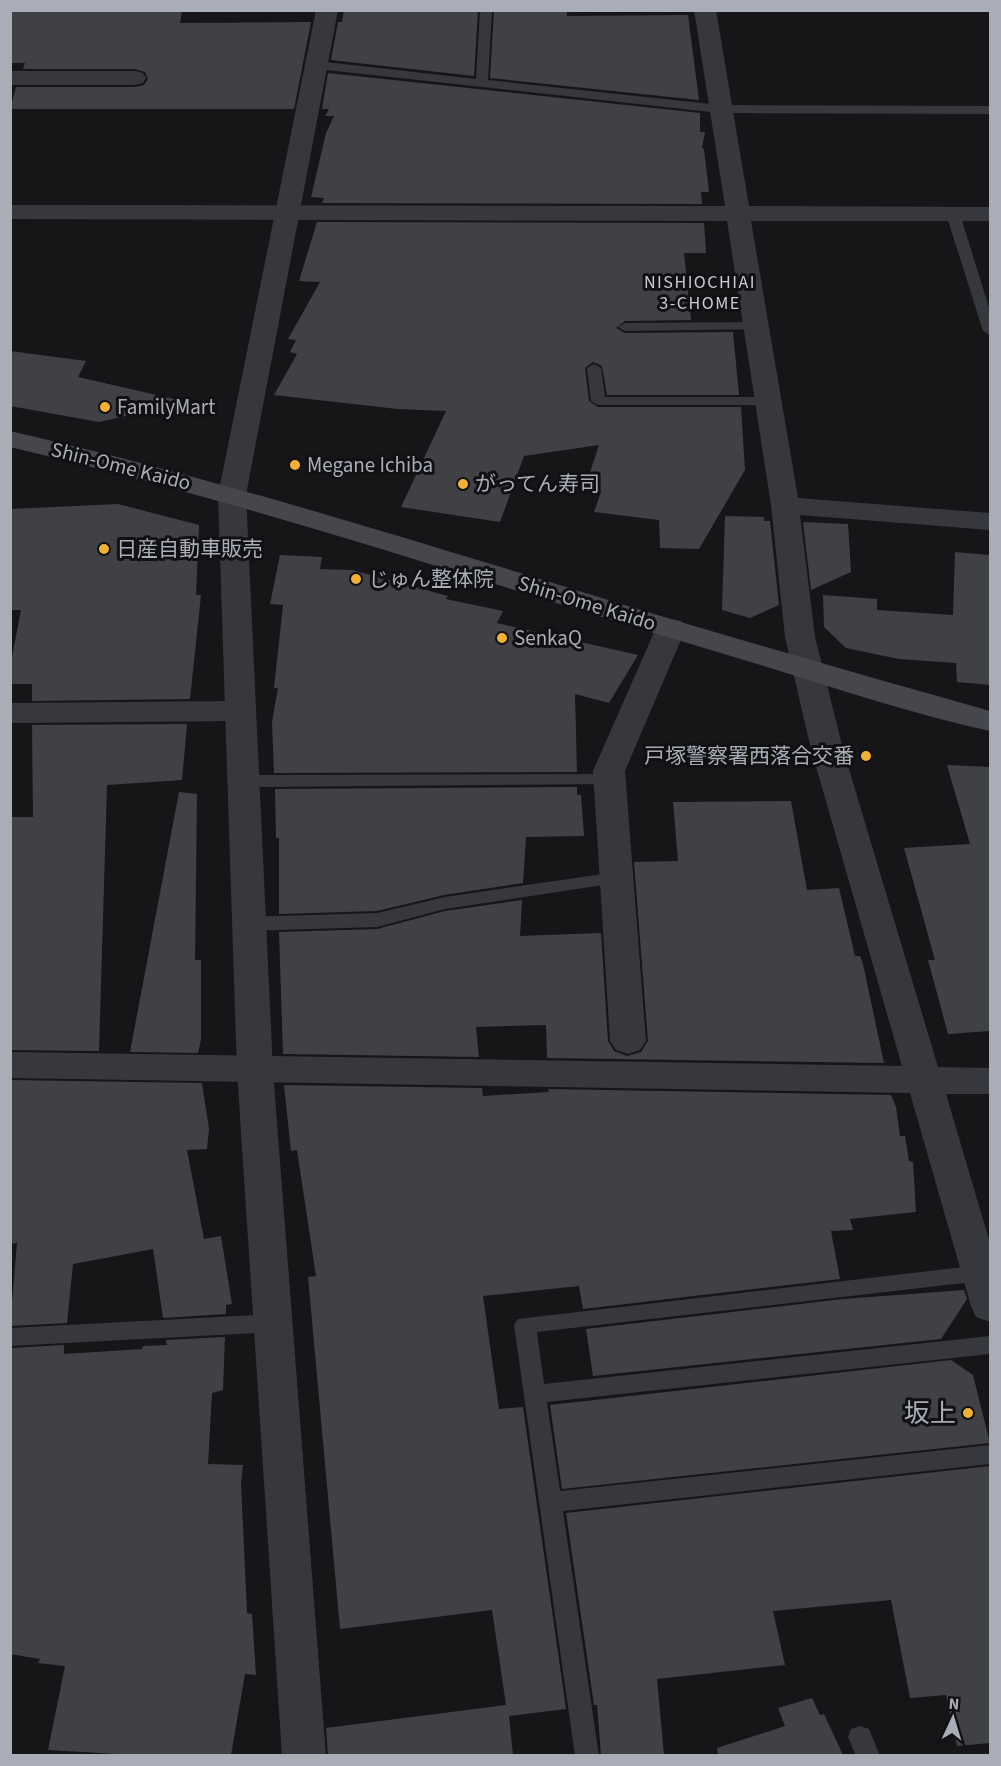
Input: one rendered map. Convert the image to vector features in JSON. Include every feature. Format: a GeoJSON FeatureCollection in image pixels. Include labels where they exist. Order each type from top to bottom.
{"type":"FeatureCollection","features":[{"type":"Feature","properties":{"kind":"main road","name":"Shin-Ome Kaido"},"geometry":{"type":"LineString","coordinates":[[10,439],[107,460],[232,495],[671,628],[990,721]]}},
{"type":"Feature","properties":{"kind":"street"},"geometry":{"type":"LineString","coordinates":[[304,1755],[255,1071],[232,495],[327,10]]}},
{"type":"Feature","properties":{"kind":"street"},"geometry":{"type":"LineString","coordinates":[[705,10],[785,505],[800,637],[827,749],[990,1306]]}},
{"type":"Feature","properties":{"kind":"street"},"geometry":{"type":"LineString","coordinates":[[10,78],[135,78]]}},
{"type":"Feature","properties":{"kind":"street"},"geometry":{"type":"LineString","coordinates":[[10,212],[990,214]]}},
{"type":"Feature","properties":{"kind":"street"},"geometry":{"type":"LineString","coordinates":[[785,505],[990,521]]}},
{"type":"Feature","properties":{"kind":"street"},"geometry":{"type":"LineString","coordinates":[[629,1059],[609,771],[671,628]]}},
{"type":"Feature","properties":{"kind":"street"},"geometry":{"type":"LineString","coordinates":[[10,712],[240,711]]}},
{"type":"Feature","properties":{"kind":"street"},"geometry":{"type":"LineString","coordinates":[[10,1065],[255,1071],[629,1059],[923,1080],[990,1081]]}},
{"type":"Feature","properties":{"kind":"lane"},"geometry":{"type":"LineString","coordinates":[[482,83],[486,10]]}},
{"type":"Feature","properties":{"kind":"lane"},"geometry":{"type":"LineString","coordinates":[[317,65],[720,109],[990,110]]}},
{"type":"Feature","properties":{"kind":"lane"},"geometry":{"type":"LineString","coordinates":[[953,214],[990,331]]}},
{"type":"Feature","properties":{"kind":"lane"},"geometry":{"type":"LineString","coordinates":[[625,327],[757,326]]}},
{"type":"Feature","properties":{"kind":"lane"},"geometry":{"type":"LineString","coordinates":[[594,368],[598,401],[769,401]]}},
{"type":"Feature","properties":{"kind":"lane"},"geometry":{"type":"LineString","coordinates":[[243,781],[610,780]]}},
{"type":"Feature","properties":{"kind":"lane"},"geometry":{"type":"LineString","coordinates":[[248,924],[377,920],[445,903],[617,878]]}},
{"type":"Feature","properties":{"kind":"lane"},"geometry":{"type":"LineString","coordinates":[[587,1755],[525,1325],[981,1273]]}},
{"type":"Feature","properties":{"kind":"lane"},"geometry":{"type":"LineString","coordinates":[[10,1337],[274,1323]]}},
{"type":"Feature","properties":{"kind":"lane"},"geometry":{"type":"LineString","coordinates":[[535,1394],[990,1345]]}},
{"type":"Feature","properties":{"kind":"lane"},"geometry":{"type":"LineString","coordinates":[[552,1502],[990,1455]]}},
{"type":"Feature","properties":{"kind":"building"},"geometry":{"type":"Polygon","coordinates":[[[28,10],[182,11],[180,23],[311,22],[294,109],[10,109],[16,87],[135,87],[144,85],[148,79],[145,72],[135,69],[23,69],[25,63],[10,63],[10,12],[28,10]]]}},
{"type":"Feature","properties":{"kind":"building"},"geometry":{"type":"Polygon","coordinates":[[[344,10],[478,10],[474,76],[331,60],[338,22],[342,22],[344,10]]]}},
{"type":"Feature","properties":{"kind":"building"},"geometry":{"type":"Polygon","coordinates":[[[494,10],[567,10],[567,16],[688,15],[699,100],[490,78],[494,10]]]}},
{"type":"Feature","properties":{"kind":"building"},"geometry":{"type":"Polygon","coordinates":[[[328,73],[700,113],[700,132],[705,132],[702,148],[704,149],[709,192],[701,192],[702,204],[322,203],[324,198],[311,197],[326,133],[334,116],[325,116],[329,109],[322,109],[328,73]]]}},
{"type":"Feature","properties":{"kind":"building"},"geometry":{"type":"Polygon","coordinates":[[[317,222],[704,223],[706,253],[684,253],[691,320],[625,321],[616,328],[625,333],[733,332],[739,395],[607,395],[602,366],[593,362],[585,368],[589,401],[598,407],[741,407],[745,470],[699,549],[660,548],[659,520],[594,512],[601,492],[584,490],[599,445],[524,456],[500,522],[401,507],[446,411],[397,409],[274,395],[297,354],[290,352],[296,340],[288,339],[320,282],[299,281],[317,222]]]}},
{"type":"Feature","properties":{"kind":"building"},"geometry":{"type":"Polygon","coordinates":[[[10,351],[86,361],[78,377],[187,402],[99,422],[10,406],[10,351]]]}},
{"type":"Feature","properties":{"kind":"building"},"geometry":{"type":"Polygon","coordinates":[[[118,504],[199,525],[196,595],[201,595],[190,699],[32,701],[32,684],[10,684],[10,667],[21,610],[10,610],[10,509],[118,504]]]}},
{"type":"Feature","properties":{"kind":"building"},"geometry":{"type":"Polygon","coordinates":[[[725,516],[764,517],[764,521],[770,521],[779,605],[750,618],[722,610],[725,516]]]}},
{"type":"Feature","properties":{"kind":"building"},"geometry":{"type":"Polygon","coordinates":[[[803,522],[848,524],[851,572],[811,590],[803,522]]]}},
{"type":"Feature","properties":{"kind":"building"},"geometry":{"type":"Polygon","coordinates":[[[955,552],[990,555],[990,685],[957,682],[956,663],[899,659],[846,648],[824,627],[823,595],[877,599],[877,610],[953,615],[955,552]]]}},
{"type":"Feature","properties":{"kind":"building"},"geometry":{"type":"Polygon","coordinates":[[[280,555],[322,557],[320,569],[352,570],[448,596],[446,599],[503,611],[497,623],[638,655],[609,703],[575,694],[577,772],[274,773],[272,722],[278,688],[274,688],[283,605],[270,604],[280,555]]]}},
{"type":"Feature","properties":{"kind":"building"},"geometry":{"type":"Polygon","coordinates":[[[187,724],[182,780],[107,785],[99,1051],[10,1050],[10,817],[33,817],[32,725],[187,724]]]}},
{"type":"Feature","properties":{"kind":"building"},"geometry":{"type":"Polygon","coordinates":[[[947,765],[990,767],[990,1031],[948,1034],[928,960],[935,960],[904,848],[970,844],[947,765]]]}},
{"type":"Feature","properties":{"kind":"building"},"geometry":{"type":"Polygon","coordinates":[[[577,787],[577,795],[581,795],[584,836],[526,837],[523,883],[444,895],[377,911],[279,914],[279,838],[276,838],[275,789],[577,787]]]}},
{"type":"Feature","properties":{"kind":"building"},"geometry":{"type":"Polygon","coordinates":[[[179,792],[197,794],[195,960],[201,960],[201,1040],[198,1053],[130,1052],[179,792]]]}},
{"type":"Feature","properties":{"kind":"building"},"geometry":{"type":"Polygon","coordinates":[[[791,801],[807,890],[839,888],[855,956],[860,956],[863,964],[884,1063],[547,1058],[546,1025],[476,1027],[479,1057],[283,1054],[279,932],[377,929],[445,911],[522,900],[520,936],[601,933],[608,1041],[614,1051],[627,1056],[641,1052],[648,1041],[634,862],[678,861],[673,802],[791,801]]]}},
{"type":"Feature","properties":{"kind":"building"},"geometry":{"type":"Polygon","coordinates":[[[10,1080],[202,1083],[209,1129],[207,1149],[187,1150],[204,1239],[221,1236],[232,1304],[226,1305],[226,1314],[163,1318],[153,1249],[73,1264],[67,1323],[10,1326],[17,1243],[10,1244],[10,1080]]]}},
{"type":"Feature","properties":{"kind":"building"},"geometry":{"type":"Polygon","coordinates":[[[284,1085],[482,1088],[483,1096],[549,1092],[548,1089],[891,1095],[896,1107],[900,1136],[905,1136],[909,1161],[913,1162],[916,1212],[850,1219],[853,1230],[831,1231],[840,1279],[583,1309],[579,1286],[483,1296],[499,1409],[523,1407],[566,1709],[509,1716],[513,1755],[328,1755],[326,1728],[506,1705],[492,1610],[340,1629],[308,1277],[316,1276],[297,1150],[291,1151],[284,1085]]]}},
{"type":"Feature","properties":{"kind":"building"},"geometry":{"type":"Polygon","coordinates":[[[964,1290],[967,1299],[941,1339],[593,1376],[586,1329],[843,1299],[964,1290]]]}},
{"type":"Feature","properties":{"kind":"building"},"geometry":{"type":"Polygon","coordinates":[[[225,1337],[223,1390],[212,1393],[208,1464],[243,1465],[241,1484],[247,1613],[252,1614],[256,1675],[245,1674],[231,1755],[135,1755],[48,1750],[65,1666],[38,1663],[40,1659],[10,1654],[10,1348],[64,1345],[64,1354],[142,1349],[143,1346],[167,1345],[166,1340],[225,1337]]]}},
{"type":"Feature","properties":{"kind":"building"},"geometry":{"type":"Polygon","coordinates":[[[951,1360],[973,1375],[990,1443],[562,1489],[550,1405],[951,1360]]]}},
{"type":"Feature","properties":{"kind":"building"},"geometry":{"type":"Polygon","coordinates":[[[990,1466],[990,1743],[957,1746],[946,1695],[910,1698],[891,1600],[773,1611],[785,1665],[657,1679],[664,1755],[601,1755],[597,1705],[594,1705],[566,1513],[990,1466]]]}},
{"type":"Feature","properties":{"kind":"building"},"geometry":{"type":"Polygon","coordinates":[[[812,1698],[820,1715],[824,1714],[843,1755],[718,1755],[717,1748],[785,1726],[778,1708],[812,1698]]]}},
{"type":"Feature","properties":{"kind":"place","name":"FamilyMart"},"geometry":{"type":"Point","coordinates":[105,407]}},
{"type":"Feature","properties":{"kind":"place","name":"Megane Ichiba"},"geometry":{"type":"Point","coordinates":[295,465]}},
{"type":"Feature","properties":{"kind":"place","name":"がってん寿司"},"geometry":{"type":"Point","coordinates":[463,484]}},
{"type":"Feature","properties":{"kind":"place","name":"日産自動車販売"},"geometry":{"type":"Point","coordinates":[104,549]}},
{"type":"Feature","properties":{"kind":"place","name":"じゅん整体院"},"geometry":{"type":"Point","coordinates":[356,579]}},
{"type":"Feature","properties":{"kind":"place","name":"SenkaQ"},"geometry":{"type":"Point","coordinates":[502,638]}},
{"type":"Feature","properties":{"kind":"place","name":"戸塚警察署西落合交番"},"geometry":{"type":"Point","coordinates":[866,756]}},
{"type":"Feature","properties":{"kind":"place","name":"坂上"},"geometry":{"type":"Point","coordinates":[968,1413]}},
{"type":"Feature","properties":{"kind":"district","name":"NISHIOCHIAI 3-CHOME"},"geometry":{"type":"Point","coordinates":[700,292]}}]}
